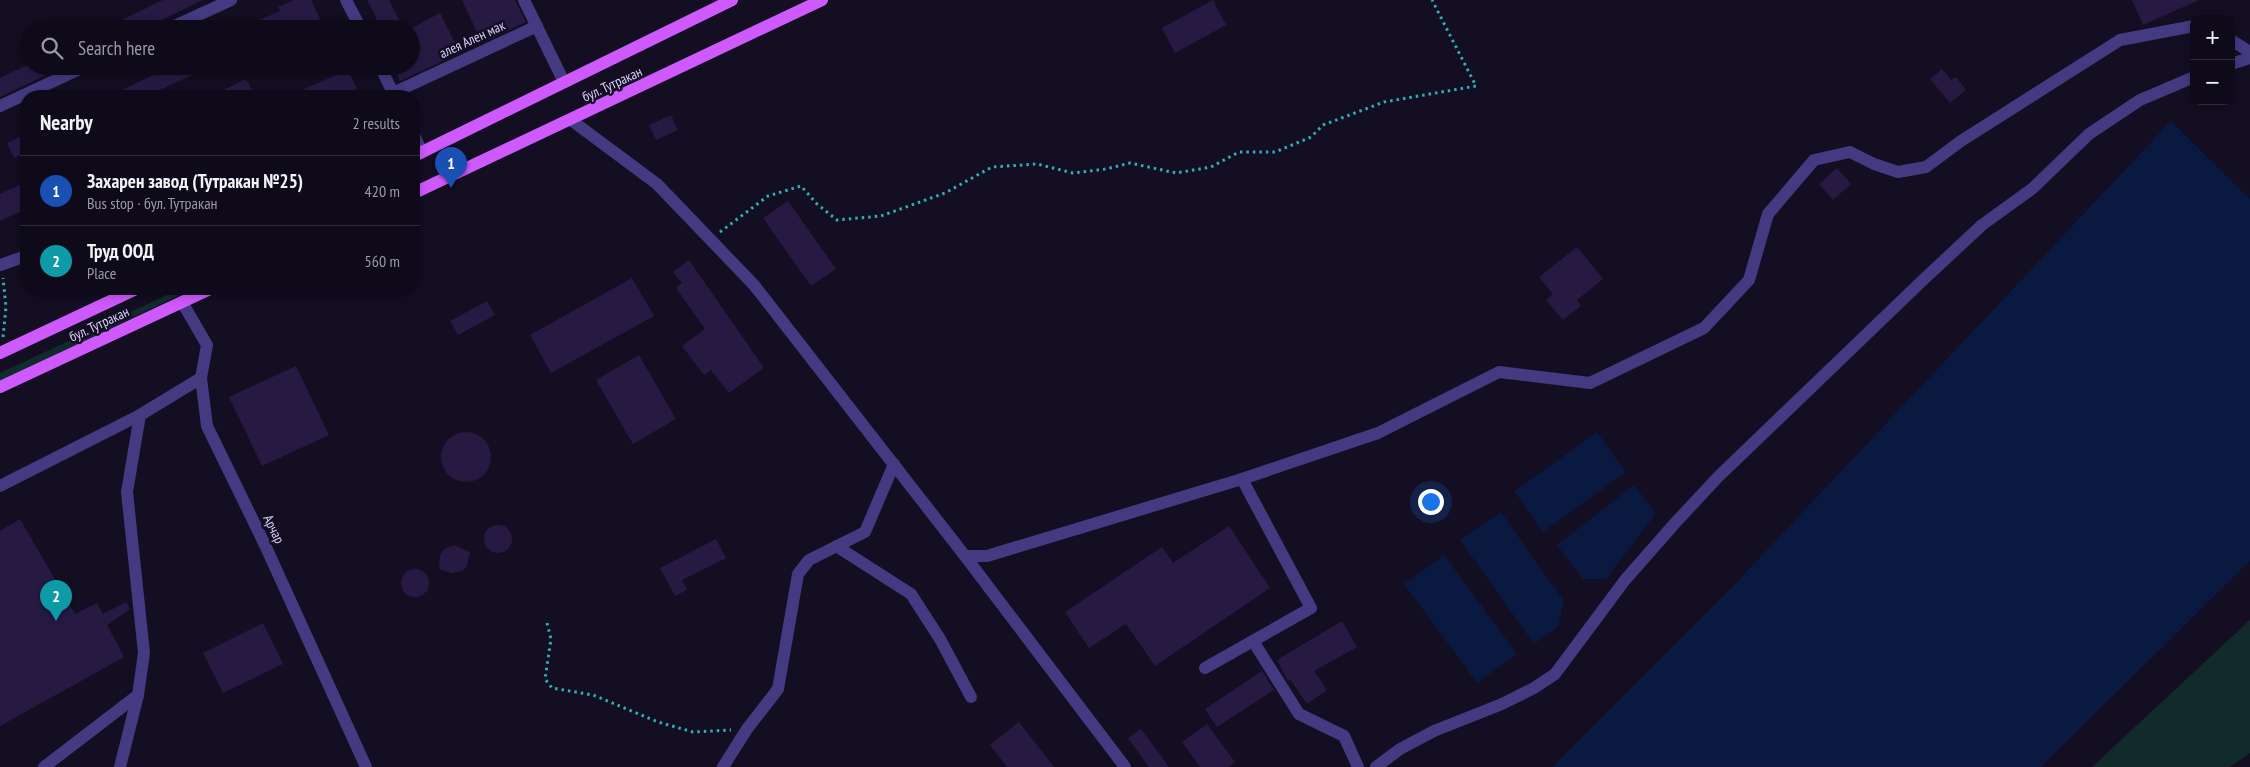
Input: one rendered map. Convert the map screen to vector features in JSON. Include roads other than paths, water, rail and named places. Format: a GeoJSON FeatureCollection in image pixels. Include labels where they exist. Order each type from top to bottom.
{"type":"FeatureCollection","features":[{"type":"Feature","properties":{"kind":"main road","name":"бул. Тутракан"},"geometry":{"type":"LineString","coordinates":[[420,153],[732,0]]}},
{"type":"Feature","properties":{"kind":"main road","name":"бул. Тутракан"},"geometry":{"type":"LineString","coordinates":[[420,190],[571,120],[816,1]]}},
{"type":"Feature","properties":{"kind":"main road","name":"бул. Тутракан"},"geometry":{"type":"LineString","coordinates":[[1,353],[123,295]]}},
{"type":"Feature","properties":{"kind":"main road","name":"бул. Тутракан"},"geometry":{"type":"LineString","coordinates":[[0,387],[197,295]]}},
{"type":"Feature","properties":{"kind":"street"},"geometry":{"type":"LineString","coordinates":[[188,20],[231,0]]}},
{"type":"Feature","properties":{"kind":"street"},"geometry":{"type":"LineString","coordinates":[[346,0],[356,20]]}},
{"type":"Feature","properties":{"kind":"street"},"geometry":{"type":"LineString","coordinates":[[524,0],[564,82]]}},
{"type":"Feature","properties":{"kind":"street","name":"алея Ален мак"},"geometry":{"type":"LineString","coordinates":[[402,90],[537,26]]}},
{"type":"Feature","properties":{"kind":"street"},"geometry":{"type":"LineString","coordinates":[[965,556],[987,556],[1242,479],[1378,434],[1499,372],[1590,383],[1704,328],[1749,280],[1768,214],[1814,160],[1850,152],[1874,164],[1898,172],[1926,167],[1961,140],[2120,40],[2190,27]]}},
{"type":"Feature","properties":{"kind":"street"},"geometry":{"type":"LineString","coordinates":[[2235,43],[2250,52]]}},
{"type":"Feature","properties":{"kind":"street"},"geometry":{"type":"LineString","coordinates":[[2235,63],[2250,58]]}},
{"type":"Feature","properties":{"kind":"street"},"geometry":{"type":"LineString","coordinates":[[34,90],[67,75]]}},
{"type":"Feature","properties":{"kind":"street"},"geometry":{"type":"LineString","coordinates":[[383,75],[389,90]]}},
{"type":"Feature","properties":{"kind":"street"},"geometry":{"type":"LineString","coordinates":[[1376,767],[1400,749],[1434,731],[1502,704],[1534,688],[1555,674],[1625,580],[1718,477],[1982,226],[2033,188],[2088,134],[2140,100],[2190,78]]}},
{"type":"Feature","properties":{"kind":"street"},"geometry":{"type":"LineString","coordinates":[[0,106],[20,97]]}},
{"type":"Feature","properties":{"kind":"street"},"geometry":{"type":"LineString","coordinates":[[571,120],[657,184],[711,238],[754,285],[965,556],[1125,767]]}},
{"type":"Feature","properties":{"kind":"street"},"geometry":{"type":"LineString","coordinates":[[0,265],[20,258]]}},
{"type":"Feature","properties":{"kind":"street","name":"Арчар"},"geometry":{"type":"LineString","coordinates":[[182,302],[207,345],[201,378],[207,426],[265,545],[366,767]]}},
{"type":"Feature","properties":{"kind":"street"},"geometry":{"type":"LineString","coordinates":[[0,486],[140,415],[201,378]]}},
{"type":"Feature","properties":{"kind":"street"},"geometry":{"type":"LineString","coordinates":[[120,767],[138,695],[144,653],[127,492],[140,415]]}},
{"type":"Feature","properties":{"kind":"street"},"geometry":{"type":"LineString","coordinates":[[724,767],[746,729],[778,689],[798,574],[809,560],[865,532],[894,464]]}},
{"type":"Feature","properties":{"kind":"street"},"geometry":{"type":"LineString","coordinates":[[1205,668],[1311,608],[1242,479]]}},
{"type":"Feature","properties":{"kind":"street"},"geometry":{"type":"LineString","coordinates":[[836,546],[911,594],[940,639],[971,697]]}},
{"type":"Feature","properties":{"kind":"street"},"geometry":{"type":"LineString","coordinates":[[1254,641],[1299,714],[1344,736],[1358,767]]}},
{"type":"Feature","properties":{"kind":"street"},"geometry":{"type":"LineString","coordinates":[[44,767],[138,695]]}},
{"type":"Feature","properties":{"kind":"water"},"geometry":{"type":"Polygon","coordinates":[[[2171,121],[2250,199],[2250,561],[2041,767],[1552,767],[1731,588],[2171,121]]]}},
{"type":"Feature","properties":{"kind":"water"},"geometry":{"type":"Polygon","coordinates":[[[1597,432],[1626,472],[1543,532],[1514,491],[1597,432]]]}},
{"type":"Feature","properties":{"kind":"water"},"geometry":{"type":"Polygon","coordinates":[[[1634,485],[1656,513],[1606,579],[1583,579],[1557,545],[1634,485]]]}},
{"type":"Feature","properties":{"kind":"water"},"geometry":{"type":"Polygon","coordinates":[[[1501,512],[1564,601],[1558,627],[1534,644],[1460,540],[1501,512]]]}},
{"type":"Feature","properties":{"kind":"water"},"geometry":{"type":"Polygon","coordinates":[[[1444,555],[1517,654],[1477,683],[1404,584],[1444,555]]]}},
{"type":"Feature","properties":{"kind":"place","name":"Захарен завод (Тутракан №25)"},"geometry":{"type":"Point","coordinates":[451,188]}},
{"type":"Feature","properties":{"kind":"place","name":"Труд ООД"},"geometry":{"type":"Point","coordinates":[56,621]}}]}
